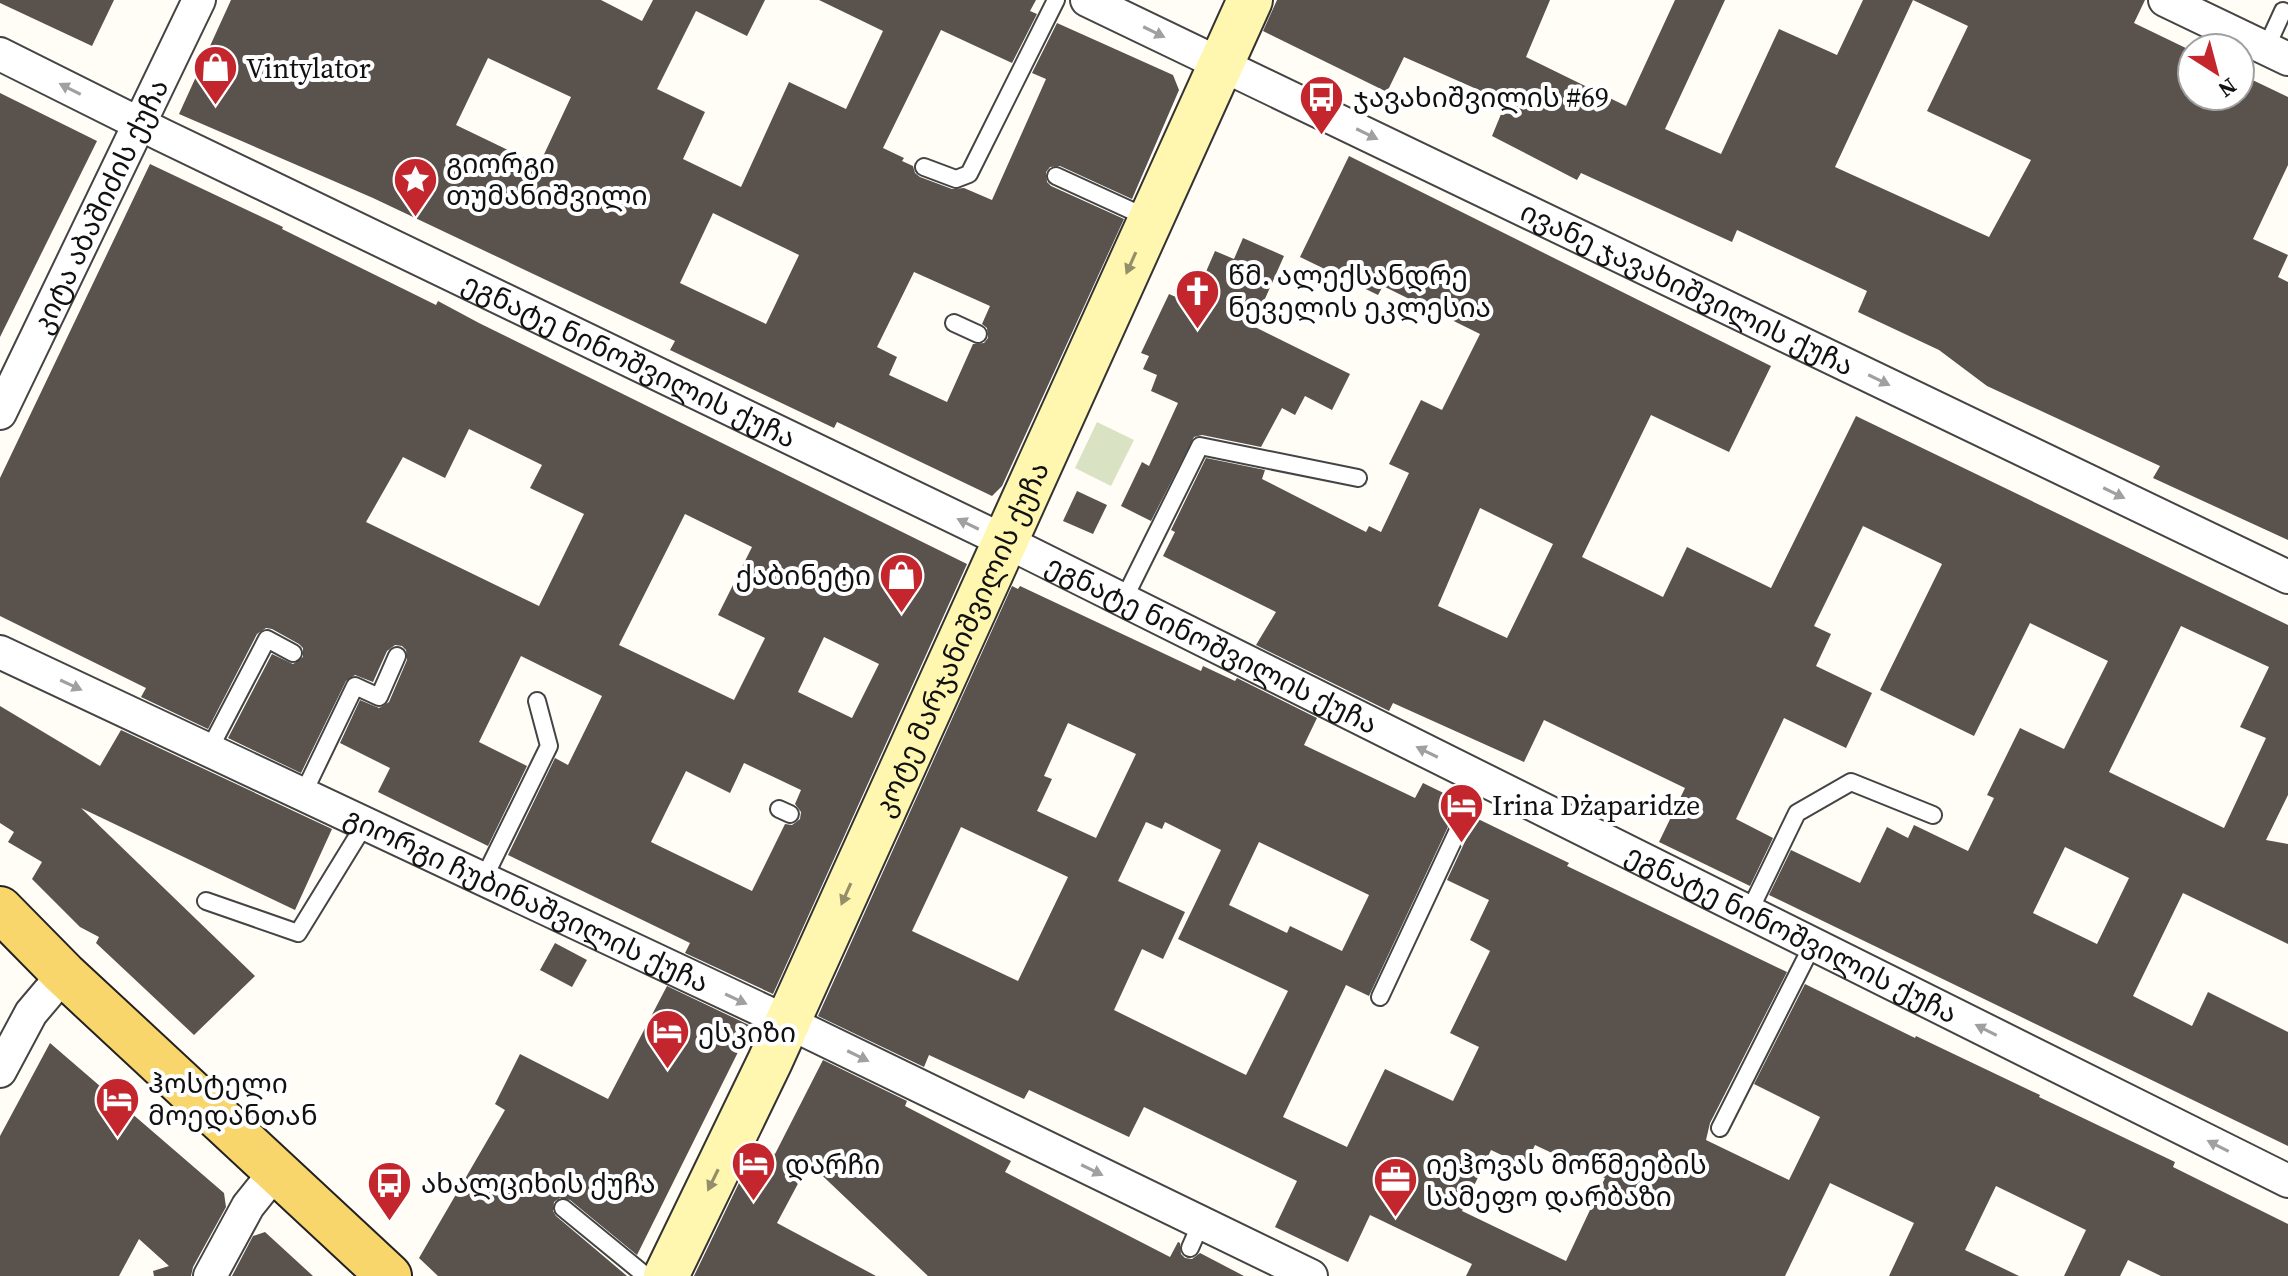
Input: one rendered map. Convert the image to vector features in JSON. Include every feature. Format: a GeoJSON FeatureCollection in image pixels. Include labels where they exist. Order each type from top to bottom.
{"type":"FeatureCollection","features":[{"type":"Feature","properties":{"kind":"main road","name":"კოტე მარჯანიშვილის ქუჩა"},"geometry":{"type":"LineString","coordinates":[[666,1276],[788,1023],[856,846],[1005,542],[1070,374],[1151,219],[1182,127],[1221,65],[1250,0]]}},
{"type":"Feature","properties":{"kind":"main road"},"geometry":{"type":"LineString","coordinates":[[0,909],[64,974],[389,1276]]}},
{"type":"Feature","properties":{"kind":"street","name":"კიტა აბაშიძის ქუჩა"},"geometry":{"type":"LineString","coordinates":[[0,413],[199,0]]}},
{"type":"Feature","properties":{"kind":"street","name":"ივანე ჯავახიშვილის ქუჩა"},"geometry":{"type":"LineString","coordinates":[[1087,0],[2288,577]]}},
{"type":"Feature","properties":{"kind":"street"},"geometry":{"type":"LineString","coordinates":[[2165,0],[2277,54]]}},
{"type":"Feature","properties":{"kind":"street","name":"ეგნატე ნინოშვილის ქუჩა"},"geometry":{"type":"LineString","coordinates":[[0,54],[1005,542],[2288,1181]]}},
{"type":"Feature","properties":{"kind":"street","name":"გიორგი ჩუბინაშვილის ქუჩა"},"geometry":{"type":"LineString","coordinates":[[0,652],[788,1023],[1196,1236],[1311,1276]]}},
{"type":"Feature","properties":{"kind":"street"},"geometry":{"type":"LineString","coordinates":[[0,1071],[31,1013],[64,974]]}},
{"type":"Feature","properties":{"kind":"street"},"geometry":{"type":"LineString","coordinates":[[210,1276],[248,1206],[276,1171]]}},
{"type":"Feature","properties":{"kind":"lane"},"geometry":{"type":"LineString","coordinates":[[924,167],[956,179],[969,174],[1056,0]]}},
{"type":"Feature","properties":{"kind":"lane"},"geometry":{"type":"LineString","coordinates":[[2277,54],[2283,11]]}},
{"type":"Feature","properties":{"kind":"lane"},"geometry":{"type":"LineString","coordinates":[[1056,176],[1151,219]]}},
{"type":"Feature","properties":{"kind":"lane"},"geometry":{"type":"LineString","coordinates":[[954,323],[978,334]]}},
{"type":"Feature","properties":{"kind":"lane"},"geometry":{"type":"LineString","coordinates":[[1123,601],[1200,446],[1358,478]]}},
{"type":"Feature","properties":{"kind":"lane"},"geometry":{"type":"LineString","coordinates":[[209,750],[267,639],[293,653]]}},
{"type":"Feature","properties":{"kind":"lane"},"geometry":{"type":"LineString","coordinates":[[303,794],[355,686],[379,697],[397,656]]}},
{"type":"Feature","properties":{"kind":"lane"},"geometry":{"type":"LineString","coordinates":[[484,878],[549,746],[537,701]]}},
{"type":"Feature","properties":{"kind":"lane"},"geometry":{"type":"LineString","coordinates":[[1380,997],[1482,779]]}},
{"type":"Feature","properties":{"kind":"lane"},"geometry":{"type":"LineString","coordinates":[[1749,912],[1797,813],[1851,782],[1933,815]]}},
{"type":"Feature","properties":{"kind":"lane"},"geometry":{"type":"LineString","coordinates":[[206,901],[298,933],[365,824]]}},
{"type":"Feature","properties":{"kind":"lane"},"geometry":{"type":"LineString","coordinates":[[1720,1128],[1813,944]]}},
{"type":"Feature","properties":{"kind":"lane"},"geometry":{"type":"LineString","coordinates":[[563,1208],[646,1276]]}},
{"type":"Feature","properties":{"kind":"green space"},"geometry":{"type":"Polygon","coordinates":[[[1097,422],[1134,440],[1111,486],[1075,468],[1097,422]]]}},
{"type":"Feature","properties":{"kind":"building"},"geometry":{"type":"Polygon","coordinates":[[[0,0],[114,0],[92,46],[0,3],[0,0]]]}},
{"type":"Feature","properties":{"kind":"building"},"geometry":{"type":"Polygon","coordinates":[[[231,0],[601,0],[642,21],[653,0],[765,0],[747,36],[696,11],[657,89],[705,112],[683,159],[741,187],[789,82],[846,109],[883,31],[819,0],[1036,0],[1030,11],[1037,14],[1012,63],[941,30],[883,148],[904,158],[902,161],[913,166],[920,177],[952,189],[964,188],[992,200],[1046,79],[1032,73],[1057,23],[1173,75],[1179,90],[1132,199],[1060,166],[1050,167],[1046,172],[1047,182],[1051,186],[1124,219],[1002,486],[992,496],[837,422],[834,428],[670,350],[675,341],[373,198],[179,114],[231,0]],[[488,58],[456,125],[539,165],[571,97],[488,58]],[[713,213],[680,283],[766,324],[799,255],[713,213]],[[914,272],[877,347],[897,357],[889,375],[947,402],[973,344],[984,343],[988,338],[987,328],[982,324],[990,306],[914,272]]]}},
{"type":"Feature","properties":{"kind":"building"},"geometry":{"type":"Polygon","coordinates":[[[1277,0],[1550,0],[1526,57],[1626,106],[1675,0],[1725,0],[1665,129],[1721,154],[1779,29],[1837,55],[1863,0],[1913,0],[2145,0],[2134,23],[2176,43],[2176,112],[2256,112],[2256,82],[2288,97],[2288,165],[2253,239],[2288,255],[2278,277],[2288,282],[2288,540],[2153,478],[2160,466],[1987,386],[1939,350],[1858,312],[1867,291],[1737,230],[1732,242],[1581,173],[1577,180],[1492,136],[1506,102],[1404,57],[1387,92],[1263,31],[1277,0]],[[1913,0],[1835,167],[1989,237],[2031,160],[1927,111],[1968,26],[1913,0]]]}},
{"type":"Feature","properties":{"kind":"building"},"geometry":{"type":"Polygon","coordinates":[[[0,93],[97,141],[0,337],[0,93]]]}},
{"type":"Feature","properties":{"kind":"building"},"geometry":{"type":"Polygon","coordinates":[[[1349,156],[1771,366],[1729,452],[1651,415],[1582,557],[1663,597],[1687,547],[1771,588],[1856,416],[2288,625],[2288,795],[2266,840],[2288,844],[2288,944],[2183,893],[2133,996],[2192,1026],[2208,992],[2288,1032],[2288,1146],[1769,895],[1791,850],[1860,883],[1887,827],[1908,838],[1914,825],[1968,851],[1994,798],[1987,795],[2020,728],[2064,749],[2108,661],[2030,623],[1974,736],[1880,690],[1942,564],[1863,526],[1814,626],[1831,634],[1816,666],[1872,693],[1846,748],[1784,718],[1736,819],[1773,838],[1750,886],[1659,842],[1685,788],[1544,720],[1524,762],[1393,703],[1389,711],[1256,645],[1276,612],[1163,556],[1175,532],[1171,530],[1206,458],[1265,470],[1262,479],[1366,532],[1369,526],[1381,532],[1409,473],[1389,464],[1421,400],[1442,410],[1480,334],[1383,286],[1378,295],[1300,257],[1349,156]],[[1480,508],[1438,606],[1507,638],[1553,544],[1480,508]],[[2181,626],[2109,772],[2224,828],[2266,738],[2240,727],[2269,667],[2181,626]],[[2065,847],[2033,913],[2097,944],[2129,878],[2065,847]]]}},
{"type":"Feature","properties":{"kind":"building"},"geometry":{"type":"Polygon","coordinates":[[[150,164],[436,305],[438,301],[967,564],[773,994],[685,953],[690,943],[508,855],[555,758],[568,765],[602,696],[521,656],[479,742],[527,766],[488,846],[378,792],[390,768],[340,743],[360,700],[379,708],[389,702],[407,660],[406,650],[402,646],[395,645],[387,651],[373,682],[355,675],[346,681],[301,773],[228,738],[272,654],[293,664],[303,657],[303,648],[299,644],[272,629],[266,628],[257,634],[208,729],[141,697],[146,688],[0,616],[0,478],[150,164]],[[469,429],[445,478],[403,457],[366,522],[539,606],[584,514],[530,488],[542,465],[469,429]],[[685,514],[619,645],[734,700],[765,638],[718,615],[752,547],[685,514]],[[824,637],[798,692],[852,718],[879,664],[824,637]],[[744,763],[730,793],[686,771],[651,842],[752,891],[785,824],[792,825],[800,819],[801,812],[795,804],[801,790],[744,763]]]}},
{"type":"Feature","properties":{"kind":"building"},"geometry":{"type":"Polygon","coordinates":[[[1243,238],[1284,256],[1253,326],[1350,374],[1332,410],[1305,396],[1295,415],[1282,408],[1261,447],[1202,435],[1194,437],[1151,521],[1121,506],[1142,462],[1149,466],[1178,403],[1151,391],[1157,375],[1143,369],[1149,356],[1141,353],[1169,294],[1192,304],[1215,251],[1234,259],[1243,238]]]}},
{"type":"Feature","properties":{"kind":"building"},"geometry":{"type":"Polygon","coordinates":[[[1077,491],[1107,505],[1093,534],[1063,521],[1077,491]]]}},
{"type":"Feature","properties":{"kind":"building"},"geometry":{"type":"Polygon","coordinates":[[[1012,586],[1018,589],[1020,586],[1201,671],[1203,666],[1235,681],[1237,678],[1317,718],[1304,745],[1415,798],[1423,783],[1460,801],[1369,996],[1346,985],[1283,1117],[1347,1147],[1385,1069],[1453,1101],[1479,1047],[1450,1033],[1490,951],[1470,940],[1489,900],[1447,880],[1476,818],[1569,863],[1567,866],[1787,972],[1710,1123],[1706,1140],[1789,1180],[1820,1117],[1754,1084],[1805,984],[2175,1162],[2173,1167],[2288,1224],[2288,1276],[2161,1276],[2128,1260],[2120,1276],[2064,1276],[2086,1230],[1996,1186],[1965,1250],[2019,1276],[1889,1276],[1914,1223],[1830,1183],[1785,1276],[1466,1276],[1472,1264],[1370,1215],[1348,1262],[1275,1227],[1297,1181],[1144,1107],[1129,1137],[1029,1090],[1024,1099],[929,1055],[924,1067],[818,1016],[1012,586]],[[1068,723],[1044,776],[1052,779],[1037,811],[1096,838],[1136,754],[1068,723]],[[1146,822],[1118,881],[1185,912],[1163,959],[1142,949],[1114,1010],[1246,1075],[1288,991],[1178,939],[1221,850],[1165,822],[1162,829],[1146,822]],[[961,827],[912,931],[1018,981],[1068,877],[961,827]],[[1259,842],[1229,905],[1287,933],[1290,926],[1342,951],[1369,895],[1259,842]],[[1535,1145],[1525,1166],[1491,1150],[1462,1211],[1566,1261],[1605,1178],[1535,1145]]]}},
{"type":"Feature","properties":{"kind":"building"},"geometry":{"type":"Polygon","coordinates":[[[0,706],[100,766],[121,730],[332,829],[295,910],[81,808],[255,976],[194,1035],[96,943],[99,937],[80,927],[32,879],[42,862],[8,842],[14,832],[0,823],[0,706]]]}},
{"type":"Feature","properties":{"kind":"building"},"geometry":{"type":"Polygon","coordinates":[[[555,943],[587,960],[572,987],[540,970],[555,943]]]}},
{"type":"Feature","properties":{"kind":"building"},"geometry":{"type":"Polygon","coordinates":[[[667,986],[751,1026],[637,1255],[570,1200],[560,1198],[554,1202],[556,1216],[627,1276],[438,1276],[419,1258],[505,1110],[495,1104],[520,1054],[608,1099],[667,986]]]}},
{"type":"Feature","properties":{"kind":"building"},"geometry":{"type":"Polygon","coordinates":[[[50,1043],[224,1193],[226,1207],[191,1276],[154,1276],[153,1271],[169,1266],[139,1239],[119,1276],[0,1276],[0,1136],[50,1043]]]}},
{"type":"Feature","properties":{"kind":"building"},"geometry":{"type":"Polygon","coordinates":[[[823,1060],[907,1101],[905,1106],[1011,1161],[1005,1172],[1170,1257],[1178,1242],[1185,1258],[1192,1259],[1200,1253],[1244,1276],[928,1276],[809,1163],[777,1223],[876,1276],[694,1276],[753,1154],[768,1160],[771,1152],[775,1154],[823,1060]]]}},
{"type":"Feature","properties":{"kind":"building"},"geometry":{"type":"Polygon","coordinates":[[[265,1232],[313,1276],[232,1276],[253,1236],[265,1232]]]}},
{"type":"Feature","properties":{"kind":"place","name":"Vintylator"},"geometry":{"type":"Point","coordinates":[215,107]}},
{"type":"Feature","properties":{"kind":"place","name":"ჯავახიშვილის #69"},"geometry":{"type":"Point","coordinates":[1322,136]}},
{"type":"Feature","properties":{"kind":"place","name":"გიორგი თუმანიშვილი"},"geometry":{"type":"Point","coordinates":[415,218]}},
{"type":"Feature","properties":{"kind":"place","name":"წმ. ალექსანდრე ნეველის ეკლესია"},"geometry":{"type":"Point","coordinates":[1197,330]}},
{"type":"Feature","properties":{"kind":"place","name":"ქაბინეტი"},"geometry":{"type":"Point","coordinates":[902,614]}},
{"type":"Feature","properties":{"kind":"place","name":"Irina Dżaparidze"},"geometry":{"type":"Point","coordinates":[1461,844]}},
{"type":"Feature","properties":{"kind":"place","name":"ესკიზი"},"geometry":{"type":"Point","coordinates":[667,1071]}},
{"type":"Feature","properties":{"kind":"place","name":"ჰოსტელი მოედანთან"},"geometry":{"type":"Point","coordinates":[117,1138]}},
{"type":"Feature","properties":{"kind":"place","name":"დარჩი"},"geometry":{"type":"Point","coordinates":[754,1203]}},
{"type":"Feature","properties":{"kind":"place","name":"იეჰოვას მოწმეების სამეფო დარბაზი"},"geometry":{"type":"Point","coordinates":[1395,1219]}},
{"type":"Feature","properties":{"kind":"place","name":"ახალციხის ქუჩა"},"geometry":{"type":"Point","coordinates":[390,1222]}}]}
